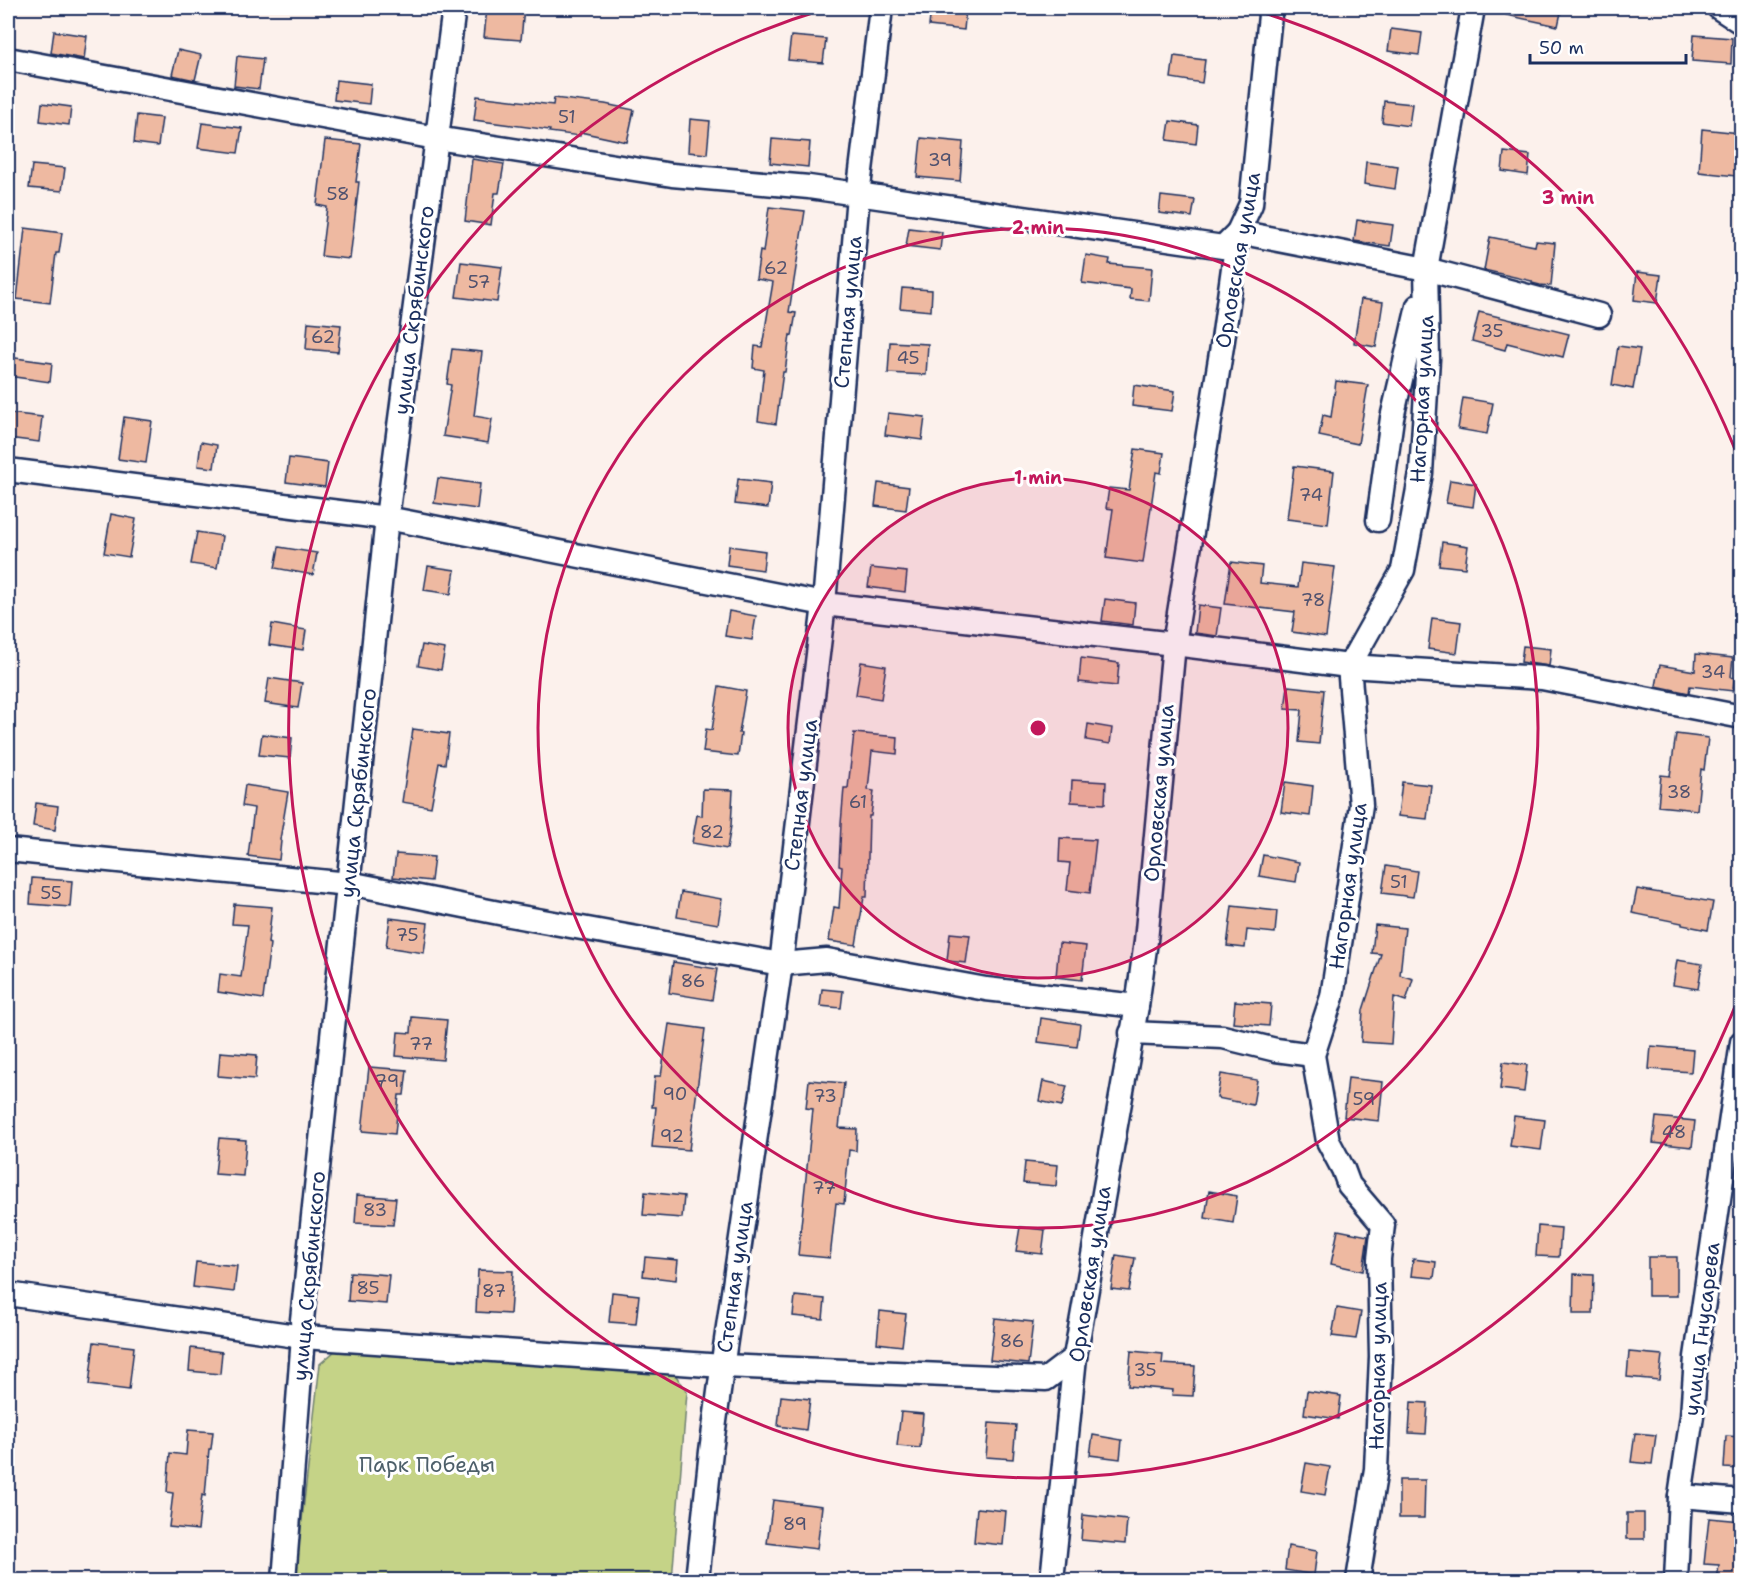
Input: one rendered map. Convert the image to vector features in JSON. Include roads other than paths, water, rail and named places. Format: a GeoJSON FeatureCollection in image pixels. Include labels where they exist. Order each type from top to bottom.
{"type":"FeatureCollection","features":[{"type":"Feature","properties":{"kind":"street","name":"улица Скрябинского"},"geometry":{"type":"LineString","coordinates":[[284,1581],[303,1337],[302,1320],[387,518],[454,8]]}},
{"type":"Feature","properties":{"kind":"street","name":"Степная улица"},"geometry":{"type":"LineString","coordinates":[[697,1581],[711,1451],[781,964],[824,603],[858,195],[881,8]]}},
{"type":"Feature","properties":{"kind":"street","name":"Орловская улица"},"geometry":{"type":"LineString","coordinates":[[1052,1581],[1075,1357],[1137,1006],[1146,940],[1174,644],[1238,232],[1251,204],[1270,15],[1268,8]]}},
{"type":"Feature","properties":{"kind":"street","name":"Нагорная улица"},"geometry":{"type":"LineString","coordinates":[[1358,1581],[1376,1469],[1381,1357],[1379,1259],[1383,1225],[1349,1185],[1328,1141],[1313,1055],[1332,996],[1361,805],[1349,666],[1403,570],[1421,473],[1428,359],[1426,269],[1473,8]]}},
{"type":"Feature","properties":{"kind":"street"},"geometry":{"type":"LineString","coordinates":[[1719,8],[1742,23]]}},
{"type":"Feature","properties":{"kind":"street"},"geometry":{"type":"LineString","coordinates":[[8,59],[436,138],[672,175],[809,186],[1223,247],[1238,232],[1426,269],[1599,315]]}},
{"type":"Feature","properties":{"kind":"street"},"geometry":{"type":"LineString","coordinates":[[1378,520],[1392,418],[1426,269]]}},
{"type":"Feature","properties":{"kind":"street"},"geometry":{"type":"LineString","coordinates":[[8,470],[387,518],[824,603],[1349,666],[1542,678],[1742,717]]}},
{"type":"Feature","properties":{"kind":"street"},"geometry":{"type":"LineString","coordinates":[[8,850],[359,885],[504,914],[781,964],[827,960],[986,988],[1137,1006]]}},
{"type":"Feature","properties":{"kind":"street"},"geometry":{"type":"LineString","coordinates":[[1131,1033],[1223,1037],[1276,1050],[1313,1055]]}},
{"type":"Feature","properties":{"kind":"street","name":"улица Гнусарева"},"geometry":{"type":"LineString","coordinates":[[1676,1581],[1680,1496],[1692,1416],[1696,1357],[1737,1106],[1742,1042]]}},
{"type":"Feature","properties":{"kind":"street"},"geometry":{"type":"LineString","coordinates":[[8,1294],[303,1337],[723,1366],[1046,1379],[1075,1357]]}},
{"type":"Feature","properties":{"kind":"street"},"geometry":{"type":"LineString","coordinates":[[1680,1496],[1742,1501]]}},
{"type":"Feature","properties":{"kind":"park label","name":"Парк Победы"},"geometry":{"type":"Point","coordinates":[427,1465]}}]}
